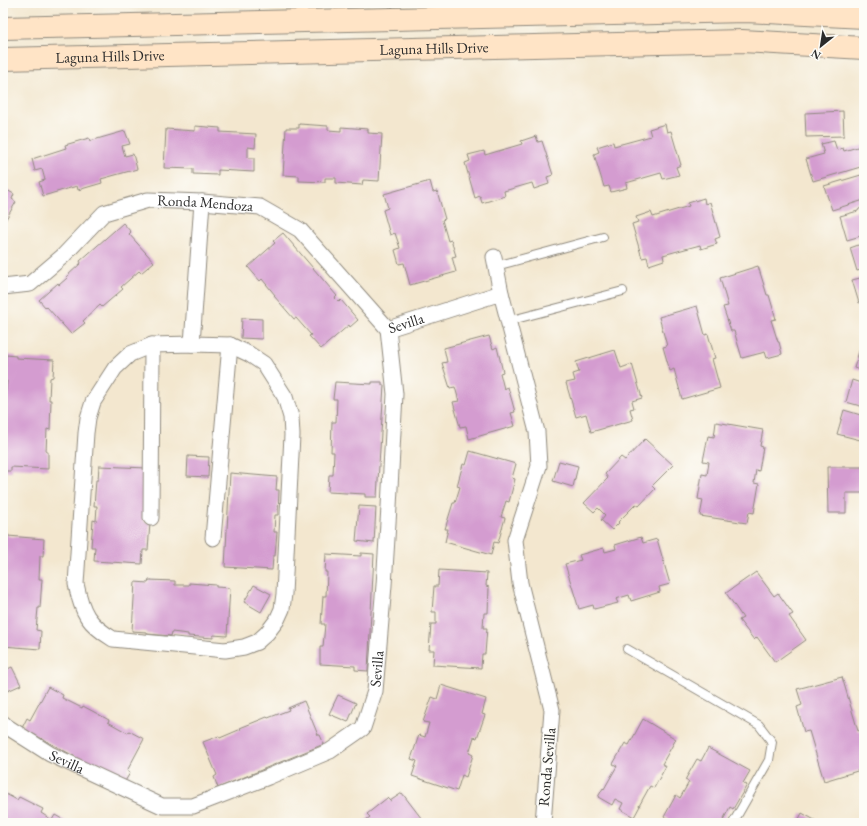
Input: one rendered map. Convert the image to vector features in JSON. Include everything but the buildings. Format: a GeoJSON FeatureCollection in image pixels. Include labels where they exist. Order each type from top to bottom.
{"type":"FeatureCollection","features":[{"type":"Feature","properties":{"kind":"main road","name":"Laguna Hills Drive"},"geometry":{"type":"LineString","coordinates":[[3,28],[746,11],[864,17]]}},
{"type":"Feature","properties":{"kind":"main road","name":"Laguna Hills Drive"},"geometry":{"type":"LineString","coordinates":[[3,59],[742,41],[864,48]]}},
{"type":"Feature","properties":{"kind":"street","name":"Ronda Mendoza"},"geometry":{"type":"LineString","coordinates":[[3,287],[30,284],[63,256],[104,213],[148,200],[202,202],[260,207],[300,230],[388,329]]}},
{"type":"Feature","properties":{"kind":"street"},"geometry":{"type":"LineString","coordinates":[[192,344],[202,202]]}},
{"type":"Feature","properties":{"kind":"street","name":"Ronda Sevilla"},"geometry":{"type":"LineString","coordinates":[[495,261],[501,293],[537,432],[539,466],[515,540],[520,583],[552,710],[543,823]]}},
{"type":"Feature","properties":{"kind":"street","name":"Sevilla"},"geometry":{"type":"LineString","coordinates":[[3,723],[50,754],[162,806],[193,806],[330,751],[363,728],[375,691],[389,506],[395,394],[388,329],[501,293]]}},
{"type":"Feature","properties":{"kind":"street"},"geometry":{"type":"LineString","coordinates":[[192,344],[230,345],[249,354],[264,364],[285,397],[291,417],[292,434],[282,609],[277,620],[267,633],[257,642],[244,647],[225,650],[113,639],[100,631],[88,619],[79,601],[76,584],[86,433],[88,418],[93,402],[115,368],[130,354],[152,345],[192,344]]}},
{"type":"Feature","properties":{"kind":"street"},"geometry":{"type":"LineString","coordinates":[[151,518],[152,345]]}},
{"type":"Feature","properties":{"kind":"street"},"geometry":{"type":"LineString","coordinates":[[213,538],[230,345]]}},
{"type":"Feature","properties":{"kind":"lane"},"geometry":{"type":"LineString","coordinates":[[495,261],[603,237]]}},
{"type":"Feature","properties":{"kind":"lane"},"geometry":{"type":"LineString","coordinates":[[508,321],[623,291]]}},
{"type":"Feature","properties":{"kind":"lane"},"geometry":{"type":"LineString","coordinates":[[628,649],[759,725],[772,742],[769,760],[733,823]]}}]}
